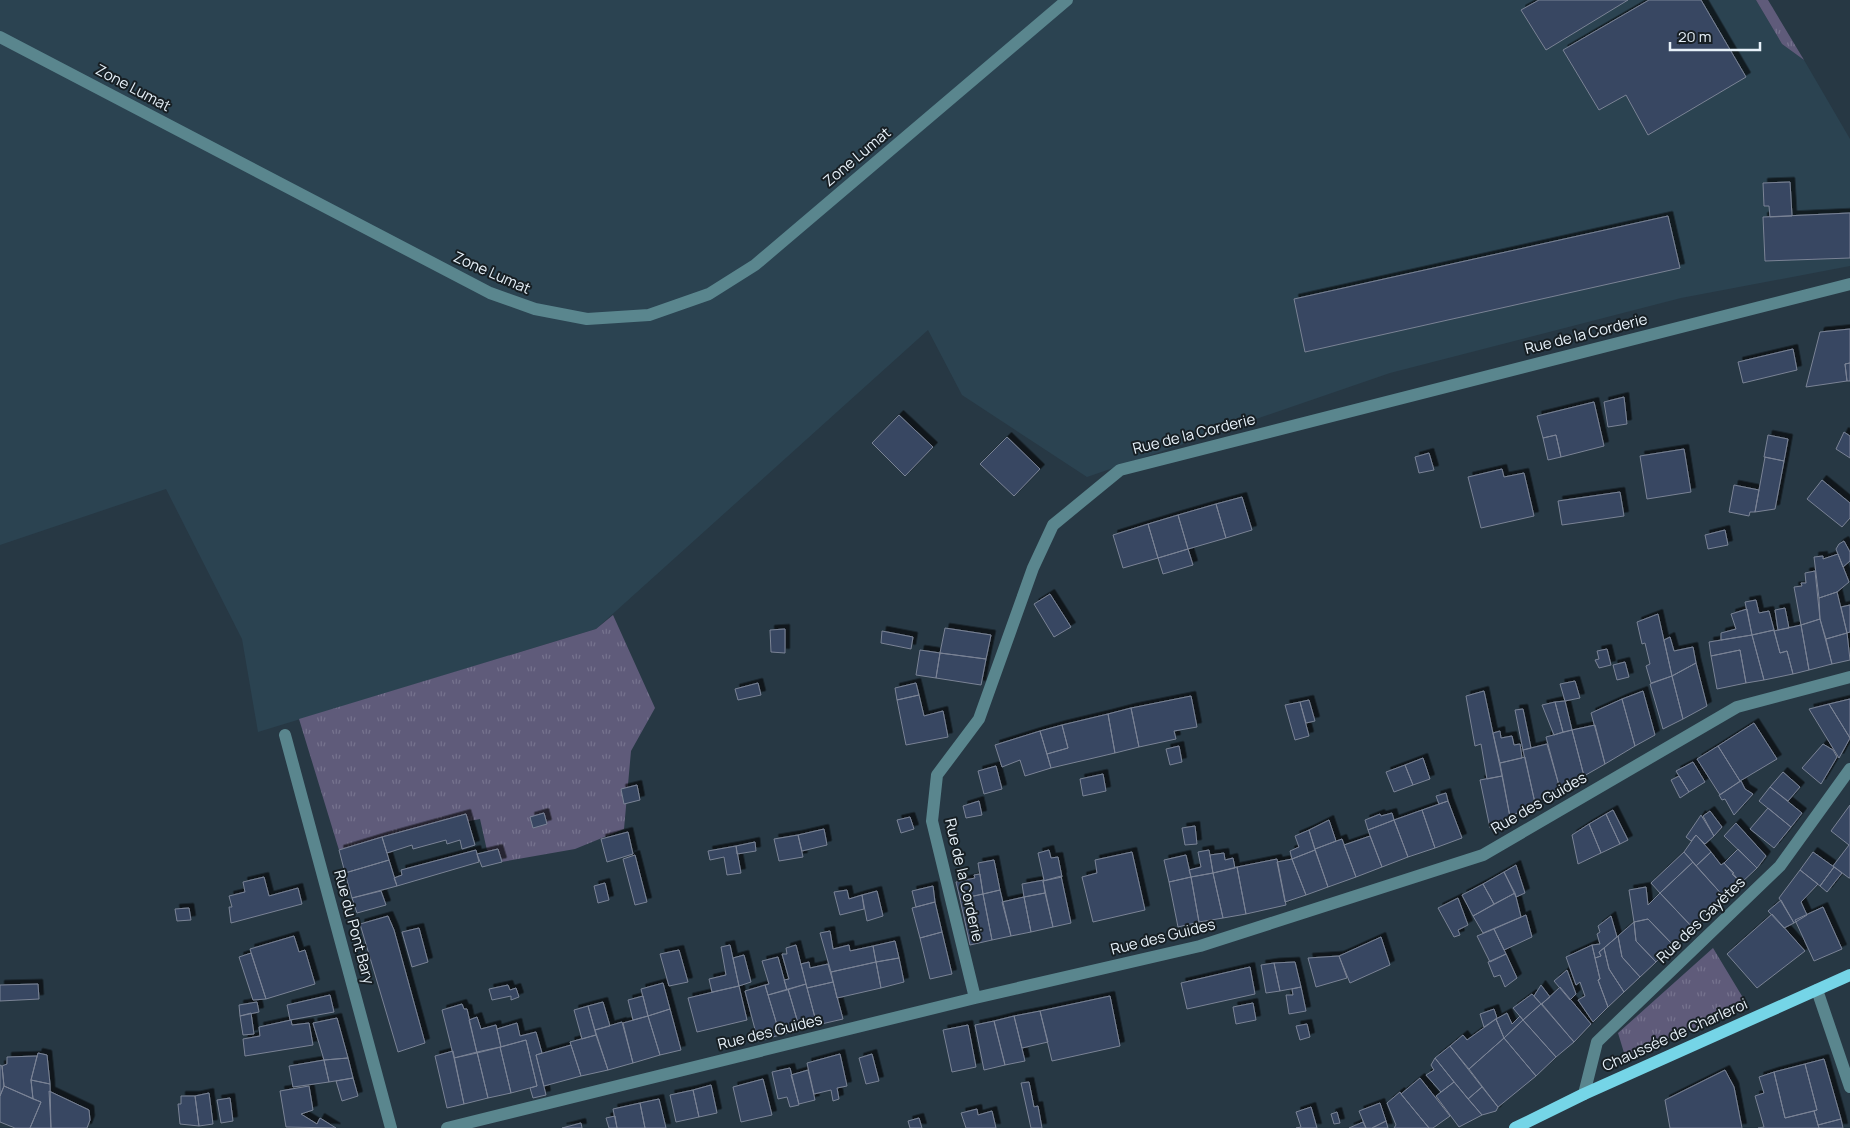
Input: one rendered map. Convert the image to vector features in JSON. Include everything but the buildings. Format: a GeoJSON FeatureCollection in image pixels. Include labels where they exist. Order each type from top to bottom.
{"type":"FeatureCollection","features":[{"type":"Feature","properties":{"kind":"main road","name":"Chaussée de Charleroi"},"geometry":{"type":"LineString","coordinates":[[1515,1128],[1584,1094],[1850,975]]}},
{"type":"Feature","properties":{"kind":"street","name":"Zone Lumat"},"geometry":{"type":"LineString","coordinates":[[0,37],[490,293],[535,309],[586,320],[648,315],[709,294],[755,265],[1067,0]]}},
{"type":"Feature","properties":{"kind":"street","name":"Rue de la Corderie"},"geometry":{"type":"LineString","coordinates":[[975,998],[932,821],[937,775],[979,719],[1032,568],[1053,525],[1120,470],[1850,284]]}},
{"type":"Feature","properties":{"kind":"street","name":"Rue des Guides"},"geometry":{"type":"LineString","coordinates":[[447,1128],[975,998],[1200,946],[1483,855],[1738,707],[1850,677]]}},
{"type":"Feature","properties":{"kind":"street","name":"Rue du Pont Bary"},"geometry":{"type":"LineString","coordinates":[[285,736],[391,1128]]}},
{"type":"Feature","properties":{"kind":"street","name":"Rue des Gayètes"},"geometry":{"type":"LineString","coordinates":[[1584,1094],[1597,1042],[1780,866],[1850,770]]}},
{"type":"Feature","properties":{"kind":"street"},"geometry":{"type":"LineString","coordinates":[[1817,990],[1850,1087]]}},
{"type":"Feature","properties":{"kind":"shaded area"},"geometry":{"type":"Polygon","coordinates":[[[0,0],[1756,0],[1782,44],[1804,60],[1850,139],[1850,266],[1681,298],[1390,373],[1087,477],[962,395],[928,330],[596,629],[258,732],[242,639],[166,489],[0,545],[0,0]]]}},
{"type":"Feature","properties":{"kind":"green space"},"geometry":{"type":"Polygon","coordinates":[[[1756,0],[1768,0],[1804,60],[1782,44],[1756,0]]]}},
{"type":"Feature","properties":{"kind":"green space"},"geometry":{"type":"Polygon","coordinates":[[[613,615],[655,708],[631,751],[624,829],[575,849],[490,864],[480,819],[382,838],[339,850],[299,719],[596,629],[613,615]]]}},
{"type":"Feature","properties":{"kind":"green space"},"geometry":{"type":"Polygon","coordinates":[[[1713,948],[1748,1006],[1625,1056],[1618,1033],[1713,948]]]}}]}
